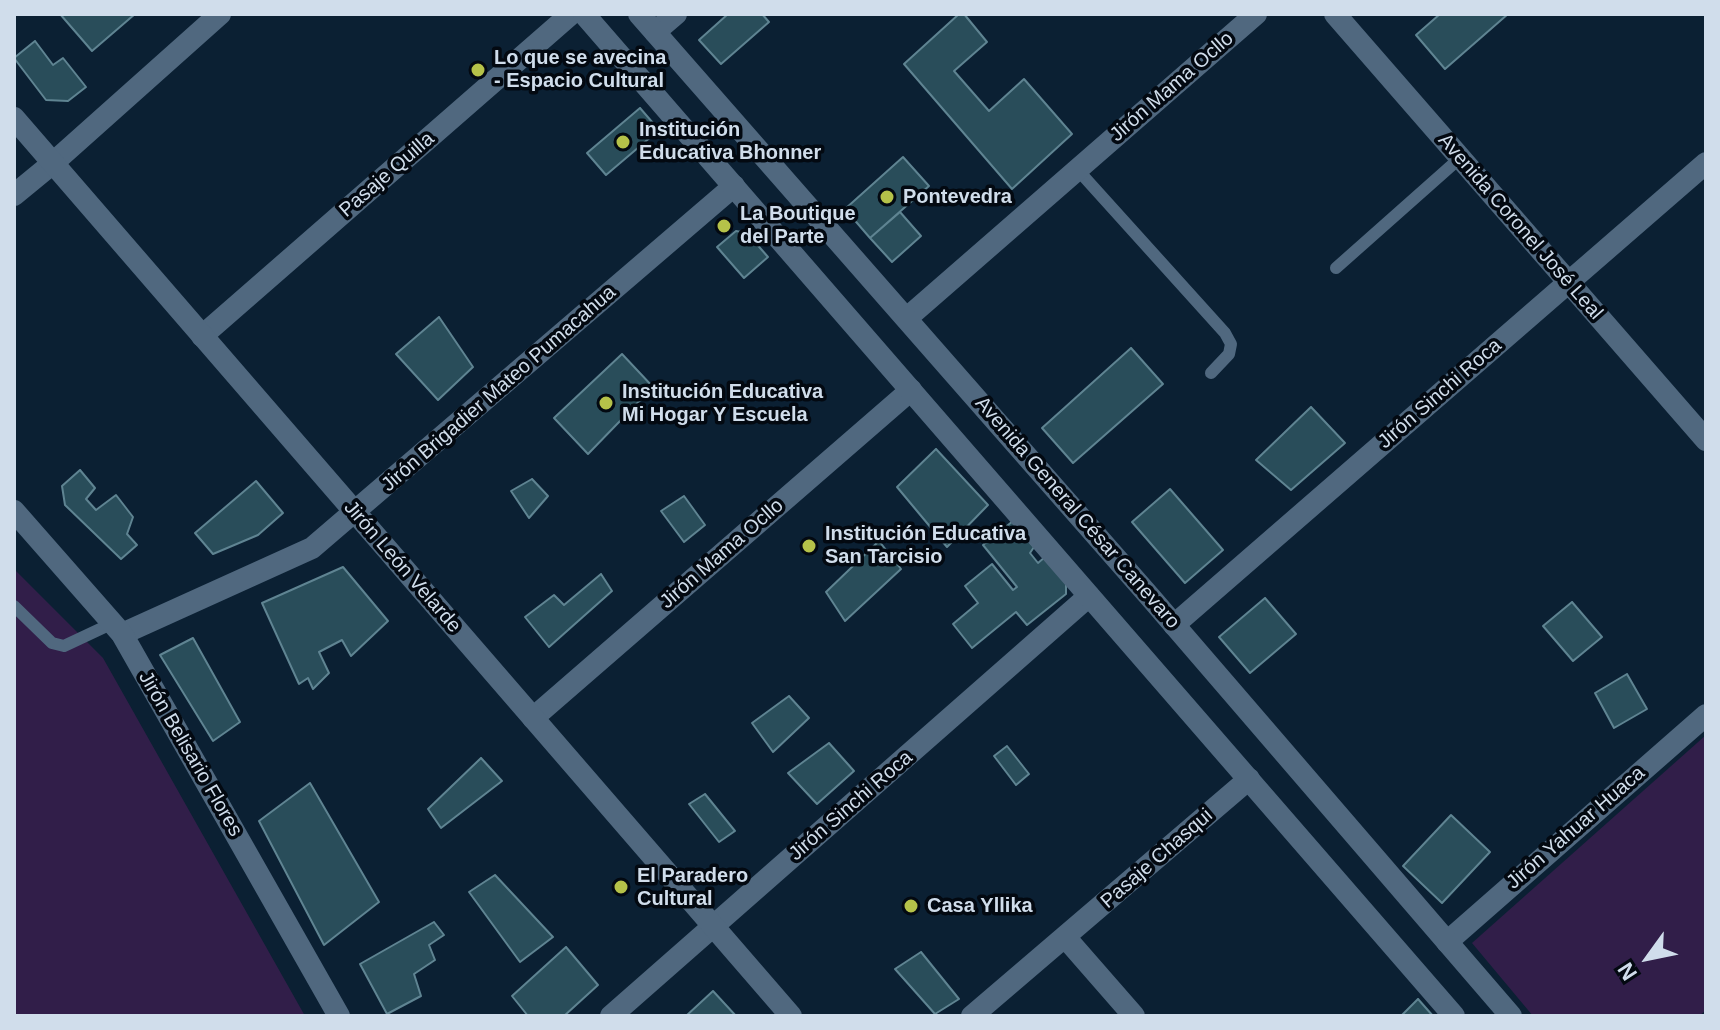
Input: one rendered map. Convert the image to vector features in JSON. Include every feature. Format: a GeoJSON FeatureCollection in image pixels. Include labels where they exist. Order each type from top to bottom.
{"type":"FeatureCollection","features":[{"type":"Feature","properties":{"kind":"street"},"geometry":{"type":"LineString","coordinates":[[14,195],[220,14]]}},
{"type":"Feature","properties":{"kind":"street","name":"Pasaje Quilla"},"geometry":{"type":"LineString","coordinates":[[202,336],[571,14]]}},
{"type":"Feature","properties":{"kind":"street"},"geometry":{"type":"LineString","coordinates":[[584,14],[1454,1016]]}},
{"type":"Feature","properties":{"kind":"street","name":"Avenida General César Canevaro"},"geometry":{"type":"LineString","coordinates":[[639,14],[907,318],[1511,1016]]}},
{"type":"Feature","properties":{"kind":"street"},"geometry":{"type":"LineString","coordinates":[[655,32],[676,14]]}},
{"type":"Feature","properties":{"kind":"street","name":"Jirón Mama Ocllo"},"geometry":{"type":"LineString","coordinates":[[907,318],[1256,14]]}},
{"type":"Feature","properties":{"kind":"street","name":"Avenida Coronel José Leal"},"geometry":{"type":"LineString","coordinates":[[1335,14],[1706,440]]}},
{"type":"Feature","properties":{"kind":"street","name":"Jirón León Velarde"},"geometry":{"type":"LineString","coordinates":[[14,118],[791,1016]]}},
{"type":"Feature","properties":{"kind":"street","name":"Jirón Sinchi Roca"},"geometry":{"type":"LineString","coordinates":[[1174,625],[1706,163]]}},
{"type":"Feature","properties":{"kind":"street","name":"Jirón Brigadier Mateo Pumacahua"},"geometry":{"type":"LineString","coordinates":[[117,629],[312,548],[734,186]]}},
{"type":"Feature","properties":{"kind":"street","name":"Jirón Mama Ocllo"},"geometry":{"type":"LineString","coordinates":[[533,718],[911,390]]}},
{"type":"Feature","properties":{"kind":"street","name":"Jirón Belisario Flores"},"geometry":{"type":"LineString","coordinates":[[14,511],[117,629],[339,1016]]}},
{"type":"Feature","properties":{"kind":"street","name":"Jirón Sinchi Roca"},"geometry":{"type":"LineString","coordinates":[[611,1016],[1089,596]]}},
{"type":"Feature","properties":{"kind":"street","name":"Jirón Yahuar Huaca"},"geometry":{"type":"LineString","coordinates":[[1447,942],[1706,715]]}},
{"type":"Feature","properties":{"kind":"street","name":"Pasaje Chasqui"},"geometry":{"type":"LineString","coordinates":[[972,1016],[1249,779]]}},
{"type":"Feature","properties":{"kind":"street"},"geometry":{"type":"LineString","coordinates":[[1065,937],[1134,1016]]}},
{"type":"Feature","properties":{"kind":"lane"},"geometry":{"type":"LineString","coordinates":[[1336,268],[1460,158]]}},
{"type":"Feature","properties":{"kind":"lane"},"geometry":{"type":"LineString","coordinates":[[1077,169],[1225,333],[1231,344],[1229,354],[1211,373]]}},
{"type":"Feature","properties":{"kind":"lane"},"geometry":{"type":"LineString","coordinates":[[14,606],[52,643],[64,646],[117,629]]}},
{"type":"Feature","properties":{"kind":"shaded area"},"geometry":{"type":"Polygon","coordinates":[[[14,569],[103,658],[305,1016],[14,1016],[14,569]]]}},
{"type":"Feature","properties":{"kind":"shaded area"},"geometry":{"type":"Polygon","coordinates":[[[1706,735],[1706,1010],[1699,1016],[1533,1016],[1472,943],[1706,735]]]}},
{"type":"Feature","properties":{"kind":"building"},"geometry":{"type":"Polygon","coordinates":[[[60,14],[135,14],[92,51],[60,14]]]}},
{"type":"Feature","properties":{"kind":"building"},"geometry":{"type":"Polygon","coordinates":[[[728,14],[762,14],[769,22],[721,64],[699,40],[728,14]]]}},
{"type":"Feature","properties":{"kind":"building"},"geometry":{"type":"Polygon","coordinates":[[[959,14],[964,14],[987,42],[954,71],[989,111],[1024,79],[1072,134],[1012,189],[904,64],[959,14]]]}},
{"type":"Feature","properties":{"kind":"building"},"geometry":{"type":"Polygon","coordinates":[[[1440,14],[1508,14],[1445,69],[1416,35],[1440,14]]]}},
{"type":"Feature","properties":{"kind":"building"},"geometry":{"type":"Polygon","coordinates":[[[35,41],[53,65],[63,58],[86,87],[68,101],[46,100],[14,58],[35,41]]]}},
{"type":"Feature","properties":{"kind":"building","name":"Institución Educativa Bhonner"},"geometry":{"type":"Polygon","coordinates":[[[640,108],[659,130],[606,175],[587,153],[640,108]]]}},
{"type":"Feature","properties":{"kind":"building","name":"Pontevedra"},"geometry":{"type":"Polygon","coordinates":[[[903,157],[929,186],[870,238],[845,209],[903,157]]]}},
{"type":"Feature","properties":{"kind":"building"},"geometry":{"type":"Polygon","coordinates":[[[900,212],[921,236],[892,262],[870,238],[900,212]]]}},
{"type":"Feature","properties":{"kind":"building"},"geometry":{"type":"Polygon","coordinates":[[[736,231],[747,233],[768,257],[744,278],[717,247],[736,231]]]}},
{"type":"Feature","properties":{"kind":"building"},"geometry":{"type":"Polygon","coordinates":[[[439,317],[473,367],[438,400],[396,354],[439,317]]]}},
{"type":"Feature","properties":{"kind":"building"},"geometry":{"type":"Polygon","coordinates":[[[1131,348],[1163,384],[1073,463],[1042,428],[1131,348]]]}},
{"type":"Feature","properties":{"kind":"building"},"geometry":{"type":"Polygon","coordinates":[[[622,354],[653,387],[588,454],[554,418],[622,354]]]}},
{"type":"Feature","properties":{"kind":"building"},"geometry":{"type":"Polygon","coordinates":[[[1311,407],[1345,443],[1291,490],[1256,460],[1311,407]]]}},
{"type":"Feature","properties":{"kind":"building"},"geometry":{"type":"Polygon","coordinates":[[[936,449],[988,505],[947,547],[897,487],[936,449]]]}},
{"type":"Feature","properties":{"kind":"building"},"geometry":{"type":"Polygon","coordinates":[[[80,470],[95,488],[86,499],[96,510],[116,495],[133,517],[127,534],[137,545],[121,559],[65,505],[62,486],[80,470]]]}},
{"type":"Feature","properties":{"kind":"building"},"geometry":{"type":"Polygon","coordinates":[[[532,479],[548,496],[529,518],[511,491],[532,479]]]}},
{"type":"Feature","properties":{"kind":"building"},"geometry":{"type":"Polygon","coordinates":[[[256,481],[283,513],[258,535],[213,554],[195,533],[256,481]]]}},
{"type":"Feature","properties":{"kind":"building"},"geometry":{"type":"Polygon","coordinates":[[[1170,489],[1223,550],[1185,583],[1132,522],[1170,489]]]}},
{"type":"Feature","properties":{"kind":"building"},"geometry":{"type":"Polygon","coordinates":[[[684,496],[705,525],[684,542],[661,511],[684,496]]]}},
{"type":"Feature","properties":{"kind":"building"},"geometry":{"type":"Polygon","coordinates":[[[1013,521],[1034,547],[1030,553],[1038,563],[1045,557],[1066,582],[1066,594],[1027,625],[1016,612],[972,648],[953,624],[978,603],[965,586],[992,564],[1013,590],[1017,587],[983,545],[1013,521]]]}},
{"type":"Feature","properties":{"kind":"building"},"geometry":{"type":"Polygon","coordinates":[[[879,541],[901,569],[845,621],[826,592],[879,541]]]}},
{"type":"Feature","properties":{"kind":"building"},"geometry":{"type":"Polygon","coordinates":[[[343,567],[388,621],[351,656],[342,640],[319,652],[329,673],[313,689],[308,678],[299,684],[262,603],[343,567]]]}},
{"type":"Feature","properties":{"kind":"building"},"geometry":{"type":"Polygon","coordinates":[[[601,574],[612,591],[549,647],[525,617],[554,595],[564,605],[601,574]]]}},
{"type":"Feature","properties":{"kind":"building"},"geometry":{"type":"Polygon","coordinates":[[[1265,598],[1296,634],[1250,673],[1219,637],[1265,598]]]}},
{"type":"Feature","properties":{"kind":"building"},"geometry":{"type":"Polygon","coordinates":[[[1572,602],[1602,637],[1573,661],[1543,626],[1572,602]]]}},
{"type":"Feature","properties":{"kind":"building"},"geometry":{"type":"Polygon","coordinates":[[[193,638],[240,722],[213,741],[160,655],[193,638]]]}},
{"type":"Feature","properties":{"kind":"building"},"geometry":{"type":"Polygon","coordinates":[[[1627,674],[1647,709],[1614,728],[1595,693],[1627,674]]]}},
{"type":"Feature","properties":{"kind":"building"},"geometry":{"type":"Polygon","coordinates":[[[789,696],[809,718],[773,752],[752,723],[789,696]]]}},
{"type":"Feature","properties":{"kind":"building"},"geometry":{"type":"Polygon","coordinates":[[[829,743],[854,771],[817,804],[788,773],[829,743]]]}},
{"type":"Feature","properties":{"kind":"building"},"geometry":{"type":"Polygon","coordinates":[[[1007,746],[1029,774],[1016,785],[994,756],[1007,746]]]}},
{"type":"Feature","properties":{"kind":"building"},"geometry":{"type":"Polygon","coordinates":[[[481,758],[502,781],[441,828],[428,809],[481,758]]]}},
{"type":"Feature","properties":{"kind":"building"},"geometry":{"type":"Polygon","coordinates":[[[310,783],[379,902],[324,945],[259,821],[310,783]]]}},
{"type":"Feature","properties":{"kind":"building"},"geometry":{"type":"Polygon","coordinates":[[[705,794],[735,831],[719,842],[689,804],[705,794]]]}},
{"type":"Feature","properties":{"kind":"building"},"geometry":{"type":"Polygon","coordinates":[[[1451,815],[1490,852],[1442,903],[1403,866],[1451,815]]]}},
{"type":"Feature","properties":{"kind":"building"},"geometry":{"type":"Polygon","coordinates":[[[495,875],[553,937],[520,962],[469,892],[495,875]]]}},
{"type":"Feature","properties":{"kind":"building"},"geometry":{"type":"Polygon","coordinates":[[[434,922],[444,935],[429,945],[435,960],[414,974],[421,996],[387,1014],[360,964],[434,922]]]}},
{"type":"Feature","properties":{"kind":"building"},"geometry":{"type":"Polygon","coordinates":[[[566,947],[598,985],[564,1016],[528,1016],[512,996],[566,947]]]}},
{"type":"Feature","properties":{"kind":"building"},"geometry":{"type":"Polygon","coordinates":[[[921,952],[959,999],[935,1014],[895,969],[921,952]]]}},
{"type":"Feature","properties":{"kind":"building"},"geometry":{"type":"Polygon","coordinates":[[[713,991],[736,1016],[686,1016],[713,991]]]}},
{"type":"Feature","properties":{"kind":"building"},"geometry":{"type":"Polygon","coordinates":[[[1418,999],[1433,1016],[1401,1016],[1418,999]]]}},
{"type":"Feature","properties":{"kind":"place","name":"Lo que se avecina - Espacio Cultural"},"geometry":{"type":"Point","coordinates":[478,70]}},
{"type":"Feature","properties":{"kind":"place","name":"Institución Educativa Bhonner"},"geometry":{"type":"Point","coordinates":[623,142]}},
{"type":"Feature","properties":{"kind":"place","name":"Pontevedra"},"geometry":{"type":"Point","coordinates":[887,197]}},
{"type":"Feature","properties":{"kind":"place","name":"La Boutique del Parte"},"geometry":{"type":"Point","coordinates":[724,226]}},
{"type":"Feature","properties":{"kind":"place","name":"Institución Educativa Mi Hogar Y Escuela"},"geometry":{"type":"Point","coordinates":[606,403]}},
{"type":"Feature","properties":{"kind":"place","name":"Institución Educativa San Tarcisio"},"geometry":{"type":"Point","coordinates":[809,546]}},
{"type":"Feature","properties":{"kind":"place","name":"El Paradero Cultural"},"geometry":{"type":"Point","coordinates":[621,887]}},
{"type":"Feature","properties":{"kind":"place","name":"Casa Yllika"},"geometry":{"type":"Point","coordinates":[911,906]}}]}
